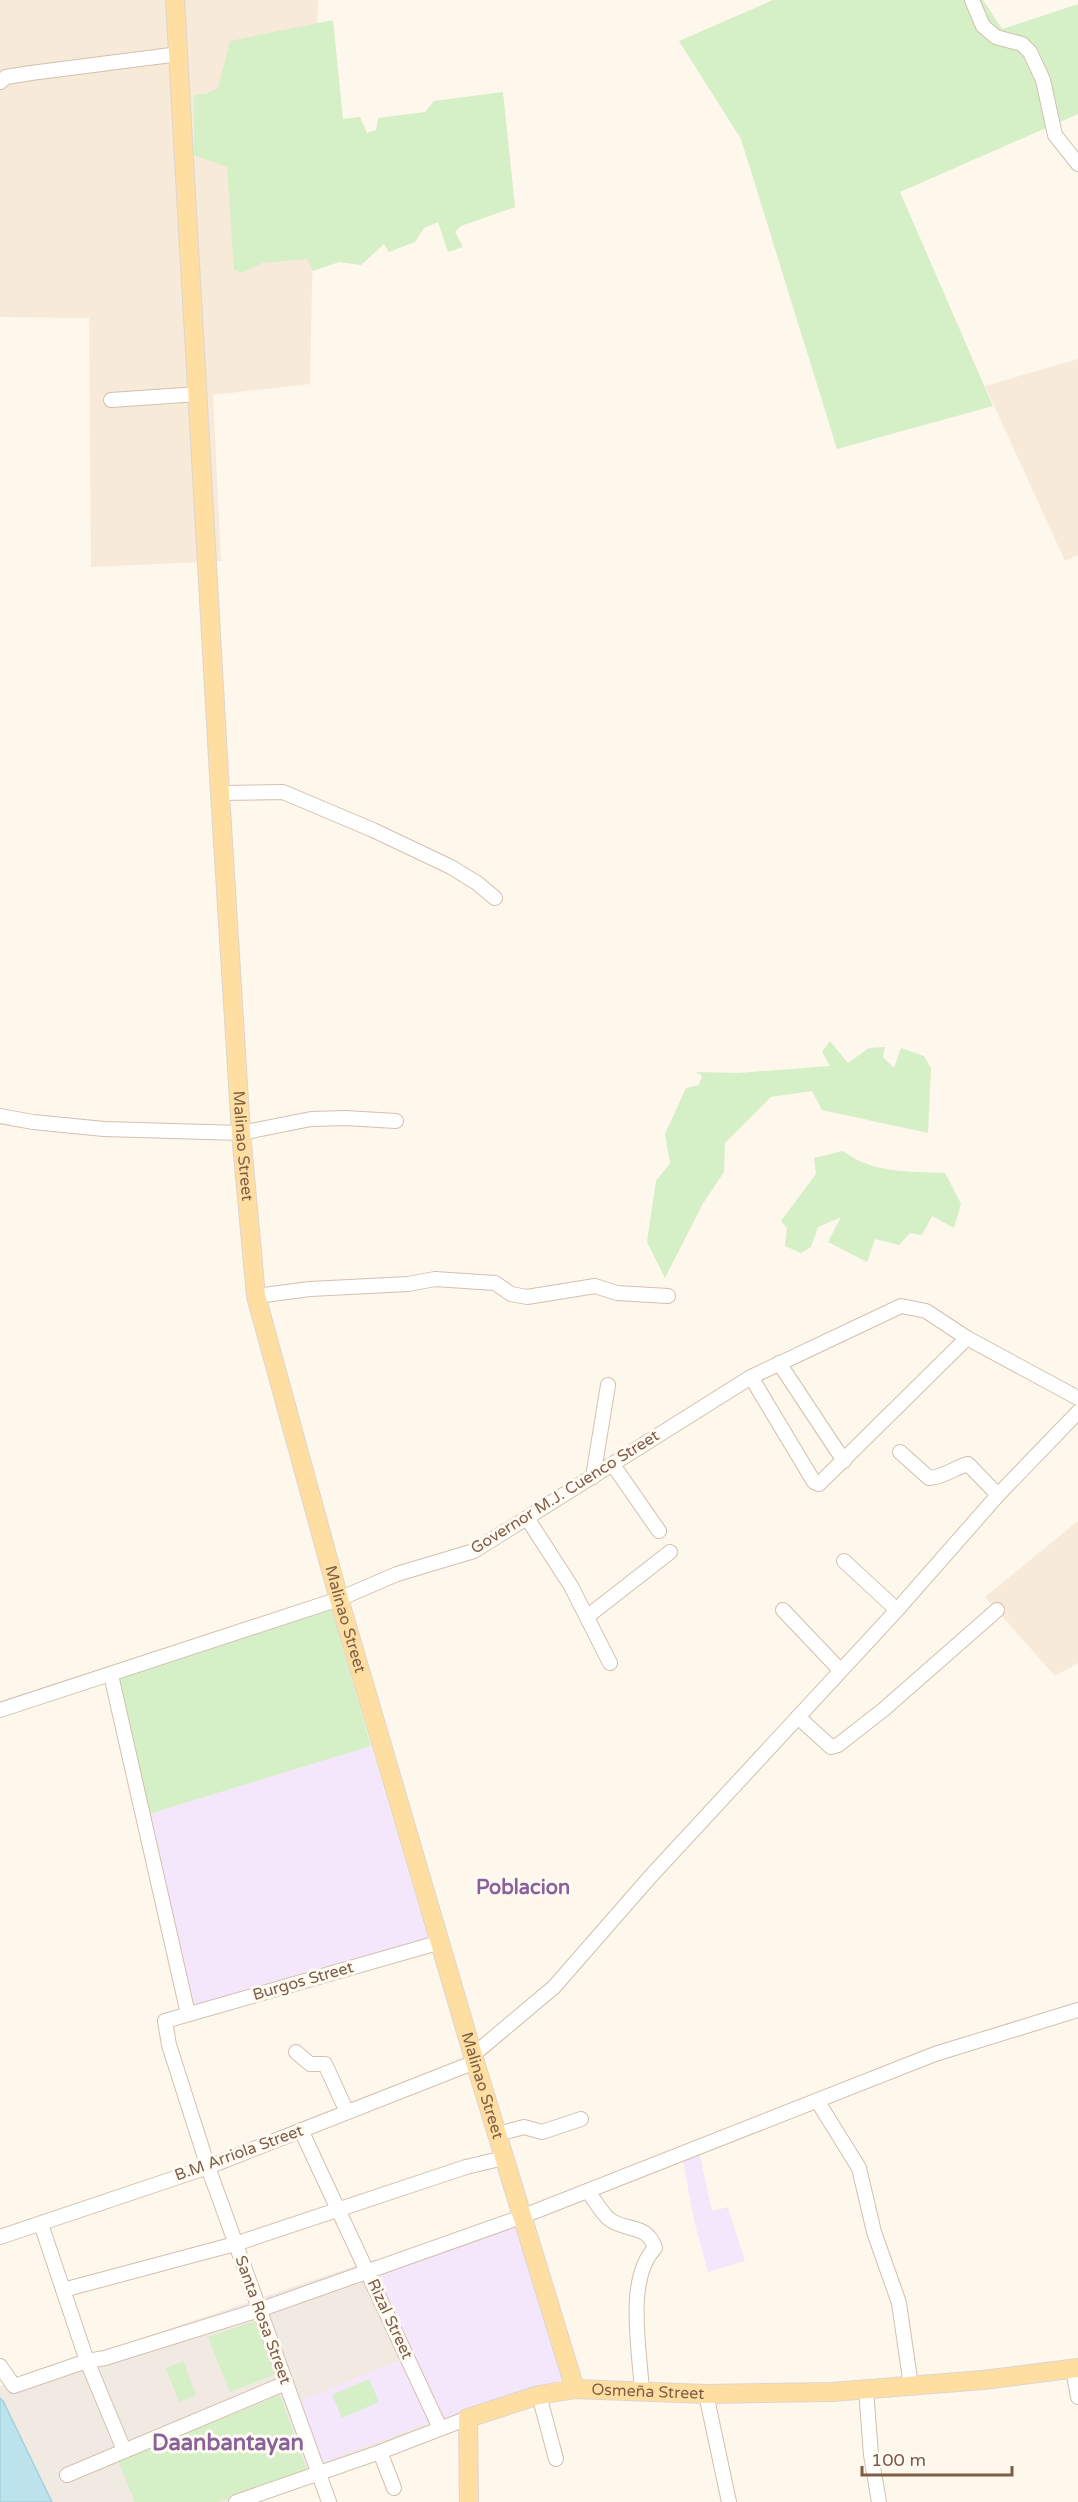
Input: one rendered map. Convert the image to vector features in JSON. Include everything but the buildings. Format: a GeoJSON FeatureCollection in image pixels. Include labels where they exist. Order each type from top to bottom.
{"type":"FeatureCollection","features":[{"type":"Feature","properties":{"kind":"main road","name":"Malinao Street"},"geometry":{"type":"LineString","coordinates":[[175,0],[220,793],[242,1133],[256,1296],[339,1599],[521,2217],[575,2389]]}},
{"type":"Feature","properties":{"kind":"main road","name":"Osmeña Street"},"geometry":{"type":"LineString","coordinates":[[468,2418],[539,2395],[575,2389],[706,2394],[866,2389],[983,2380],[1076,2368]]}},
{"type":"Feature","properties":{"kind":"main road"},"geometry":{"type":"LineString","coordinates":[[468,2418],[469,2502]]}},
{"type":"Feature","properties":{"kind":"street"},"geometry":{"type":"LineString","coordinates":[[972,0],[984,26],[996,37],[1022,44],[1030,52],[1043,80],[1055,135],[1078,164]]}},
{"type":"Feature","properties":{"kind":"street"},"geometry":{"type":"LineString","coordinates":[[0,82],[6,77],[31,73],[179,54]]}},
{"type":"Feature","properties":{"kind":"street"},"geometry":{"type":"LineString","coordinates":[[111,400],[198,394]]}},
{"type":"Feature","properties":{"kind":"street"},"geometry":{"type":"LineString","coordinates":[[220,793],[283,792],[452,867],[495,898]]}},
{"type":"Feature","properties":{"kind":"street"},"geometry":{"type":"LineString","coordinates":[[0,1116],[33,1122],[104,1129],[242,1133],[311,1119],[396,1121]]}},
{"type":"Feature","properties":{"kind":"street"},"geometry":{"type":"LineString","coordinates":[[256,1296],[310,1289],[408,1284],[435,1279],[495,1283],[511,1294],[527,1297],[596,1286],[617,1293],[668,1296]]}},
{"type":"Feature","properties":{"kind":"street","name":"Governor M.J. Cuenco Street"},"geometry":{"type":"LineString","coordinates":[[0,1710],[339,1599],[397,1574],[474,1551],[751,1377],[881,1314],[909,1305],[926,1311],[967,1338]]}},
{"type":"Feature","properties":{"kind":"street"},"geometry":{"type":"LineString","coordinates":[[751,1377],[814,1482],[819,1484],[967,1338],[1078,1398]]}},
{"type":"Feature","properties":{"kind":"street"},"geometry":{"type":"LineString","coordinates":[[779,1364],[844,1461]]}},
{"type":"Feature","properties":{"kind":"street"},"geometry":{"type":"LineString","coordinates":[[593,1477],[608,1385]]}},
{"type":"Feature","properties":{"kind":"street","name":"B.M Arriola Street"},"geometry":{"type":"LineString","coordinates":[[0,2237],[208,2167],[474,2059],[554,1987],[650,1877],[897,1610],[998,1495],[1078,1412]]}},
{"type":"Feature","properties":{"kind":"street"},"geometry":{"type":"LineString","coordinates":[[900,1452],[930,1478],[940,1478],[955,1468],[968,1464],[998,1495]]}},
{"type":"Feature","properties":{"kind":"street"},"geometry":{"type":"LineString","coordinates":[[613,1465],[659,1531]]}},
{"type":"Feature","properties":{"kind":"street"},"geometry":{"type":"LineString","coordinates":[[527,1518],[588,1616],[610,1663]]}},
{"type":"Feature","properties":{"kind":"street"},"geometry":{"type":"LineString","coordinates":[[588,1616],[670,1552]]}},
{"type":"Feature","properties":{"kind":"street"},"geometry":{"type":"LineString","coordinates":[[844,1561],[897,1610]]}},
{"type":"Feature","properties":{"kind":"street"},"geometry":{"type":"LineString","coordinates":[[783,1610],[840,1670]]}},
{"type":"Feature","properties":{"kind":"street"},"geometry":{"type":"LineString","coordinates":[[798,1717],[825,1744],[831,1747],[838,1745],[997,1610]]}},
{"type":"Feature","properties":{"kind":"street"},"geometry":{"type":"LineString","coordinates":[[111,1675],[188,2013]]}},
{"type":"Feature","properties":{"kind":"street","name":"Burgos Street"},"geometry":{"type":"LineString","coordinates":[[165,2021],[441,1942]]}},
{"type":"Feature","properties":{"kind":"street"},"geometry":{"type":"LineString","coordinates":[[0,2366],[14,2386],[87,2361],[259,2310],[588,2192],[698,2146],[818,2102],[972,2041],[1078,2010]]}},
{"type":"Feature","properties":{"kind":"street","name":"Santa Rosa Street"},"geometry":{"type":"LineString","coordinates":[[165,2021],[169,2045],[208,2167],[328,2502]]}},
{"type":"Feature","properties":{"kind":"street"},"geometry":{"type":"LineString","coordinates":[[296,2052],[310,2064],[326,2064],[347,2112]]}},
{"type":"Feature","properties":{"kind":"street"},"geometry":{"type":"LineString","coordinates":[[818,2102],[859,2168],[874,2232],[899,2303],[911,2385]]}},
{"type":"Feature","properties":{"kind":"street"},"geometry":{"type":"LineString","coordinates":[[498,2134],[524,2127],[542,2132],[581,2119]]}},
{"type":"Feature","properties":{"kind":"street","name":"Rizal Street"},"geometry":{"type":"LineString","coordinates":[[301,2130],[440,2428]]}},
{"type":"Feature","properties":{"kind":"street"},"geometry":{"type":"LineString","coordinates":[[63,2290],[235,2244],[466,2167],[504,2158]]}},
{"type":"Feature","properties":{"kind":"street"},"geometry":{"type":"LineString","coordinates":[[588,2192],[611,2220],[643,2230],[652,2239],[655,2248],[645,2258],[637,2282],[642,2392]]}},
{"type":"Feature","properties":{"kind":"street"},"geometry":{"type":"LineString","coordinates":[[41,2224],[87,2361],[124,2450]]}},
{"type":"Feature","properties":{"kind":"street"},"geometry":{"type":"LineString","coordinates":[[1076,2368],[1078,2397]]}},
{"type":"Feature","properties":{"kind":"street"},"geometry":{"type":"LineString","coordinates":[[67,2475],[286,2383]]}},
{"type":"Feature","properties":{"kind":"street"},"geometry":{"type":"LineString","coordinates":[[866,2389],[871,2455],[879,2502]]}},
{"type":"Feature","properties":{"kind":"street"},"geometry":{"type":"LineString","coordinates":[[706,2394],[729,2502]]}},
{"type":"Feature","properties":{"kind":"street"},"geometry":{"type":"LineString","coordinates":[[539,2395],[556,2459]]}},
{"type":"Feature","properties":{"kind":"street","name":"Osmeña Street"},"geometry":{"type":"LineString","coordinates":[[236,2502],[381,2452],[468,2418]]}},
{"type":"Feature","properties":{"kind":"street"},"geometry":{"type":"LineString","coordinates":[[381,2452],[394,2488]]}},
{"type":"Feature","properties":{"kind":"shaded area"},"geometry":{"type":"Polygon","coordinates":[[[0,0],[318,0],[310,384],[213,395],[221,561],[91,567],[89,318],[0,317],[0,0]]]}},
{"type":"Feature","properties":{"kind":"shaded area"},"geometry":{"type":"Polygon","coordinates":[[[1078,359],[1078,555],[1065,561],[985,386],[1078,359]]]}},
{"type":"Feature","properties":{"kind":"shaded area"},"geometry":{"type":"Polygon","coordinates":[[[1078,1521],[1078,1663],[1055,1676],[985,1597],[1078,1521]]]}},
{"type":"Feature","properties":{"kind":"shaded area"},"geometry":{"type":"Polygon","coordinates":[[[371,1746],[430,1945],[193,2007],[149,1814],[371,1746]]]}},
{"type":"Feature","properties":{"kind":"shaded area"},"geometry":{"type":"Polygon","coordinates":[[[699,2151],[712,2211],[728,2207],[745,2261],[708,2272],[695,2224],[682,2157],[699,2151]]]}},
{"type":"Feature","properties":{"kind":"shaded area"},"geometry":{"type":"Polygon","coordinates":[[[515,2222],[563,2380],[443,2419],[376,2274],[515,2222]]]}},
{"type":"Feature","properties":{"kind":"shaded area"},"geometry":{"type":"Polygon","coordinates":[[[376,2259],[445,2429],[240,2502],[36,2502],[0,2417],[0,2386],[376,2259]]]}},
{"type":"Feature","properties":{"kind":"shaded area"},"geometry":{"type":"Polygon","coordinates":[[[403,2359],[431,2422],[321,2463],[297,2402],[403,2359]]]}},
{"type":"Feature","properties":{"kind":"green space"},"geometry":{"type":"Polygon","coordinates":[[[773,0],[983,0],[1002,29],[1078,4],[1078,114],[900,192],[993,406],[837,449],[741,139],[679,41],[773,0]]]}},
{"type":"Feature","properties":{"kind":"green space"},"geometry":{"type":"Polygon","coordinates":[[[333,20],[343,119],[360,117],[367,133],[376,130],[378,118],[425,112],[434,101],[503,92],[515,207],[461,226],[455,232],[463,247],[448,252],[438,222],[424,228],[415,242],[389,252],[384,244],[361,265],[339,262],[313,271],[307,259],[262,263],[242,273],[234,270],[227,167],[194,155],[194,95],[206,94],[218,88],[230,41],[333,20]]]}},
{"type":"Feature","properties":{"kind":"green space"},"geometry":{"type":"Polygon","coordinates":[[[830,1041],[848,1063],[869,1048],[885,1047],[883,1057],[894,1068],[901,1048],[924,1056],[931,1068],[928,1133],[822,1110],[812,1091],[771,1097],[725,1143],[724,1172],[702,1205],[665,1278],[647,1242],[656,1181],[670,1163],[665,1134],[686,1088],[699,1085],[702,1076],[696,1072],[738,1073],[830,1066],[822,1052],[830,1041]]]}},
{"type":"Feature","properties":{"kind":"green space"},"geometry":{"type":"Polygon","coordinates":[[[843,1151],[879,1168],[945,1173],[961,1204],[954,1228],[932,1216],[922,1235],[910,1233],[899,1245],[875,1239],[867,1262],[828,1242],[841,1217],[818,1227],[811,1247],[801,1253],[785,1246],[787,1228],[781,1221],[816,1174],[814,1158],[843,1151]]]}},
{"type":"Feature","properties":{"kind":"green space"},"geometry":{"type":"Polygon","coordinates":[[[332,1609],[371,1746],[149,1814],[119,1678],[332,1609]]]}},
{"type":"Feature","properties":{"kind":"green space"},"geometry":{"type":"Polygon","coordinates":[[[255,2321],[274,2375],[230,2392],[208,2337],[255,2321]]]}},
{"type":"Feature","properties":{"kind":"green space"},"geometry":{"type":"Polygon","coordinates":[[[183,2361],[196,2395],[179,2402],[166,2368],[183,2361]]]}},
{"type":"Feature","properties":{"kind":"green space"},"geometry":{"type":"Polygon","coordinates":[[[369,2379],[379,2402],[342,2418],[332,2395],[369,2379]]]}},
{"type":"Feature","properties":{"kind":"green space"},"geometry":{"type":"Polygon","coordinates":[[[280,2395],[307,2470],[217,2502],[135,2502],[118,2461],[280,2395]]]}},
{"type":"Feature","properties":{"kind":"water"},"geometry":{"type":"Polygon","coordinates":[[[0,2398],[3,2401],[52,2502],[0,2502],[0,2398]]]}},
{"type":"Feature","properties":{"kind":"district","name":"Poblacion"},"geometry":{"type":"Point","coordinates":[523,1888]}},
{"type":"Feature","properties":{"kind":"district","name":"Daanbantayan"},"geometry":{"type":"Point","coordinates":[228,2443]}}]}
